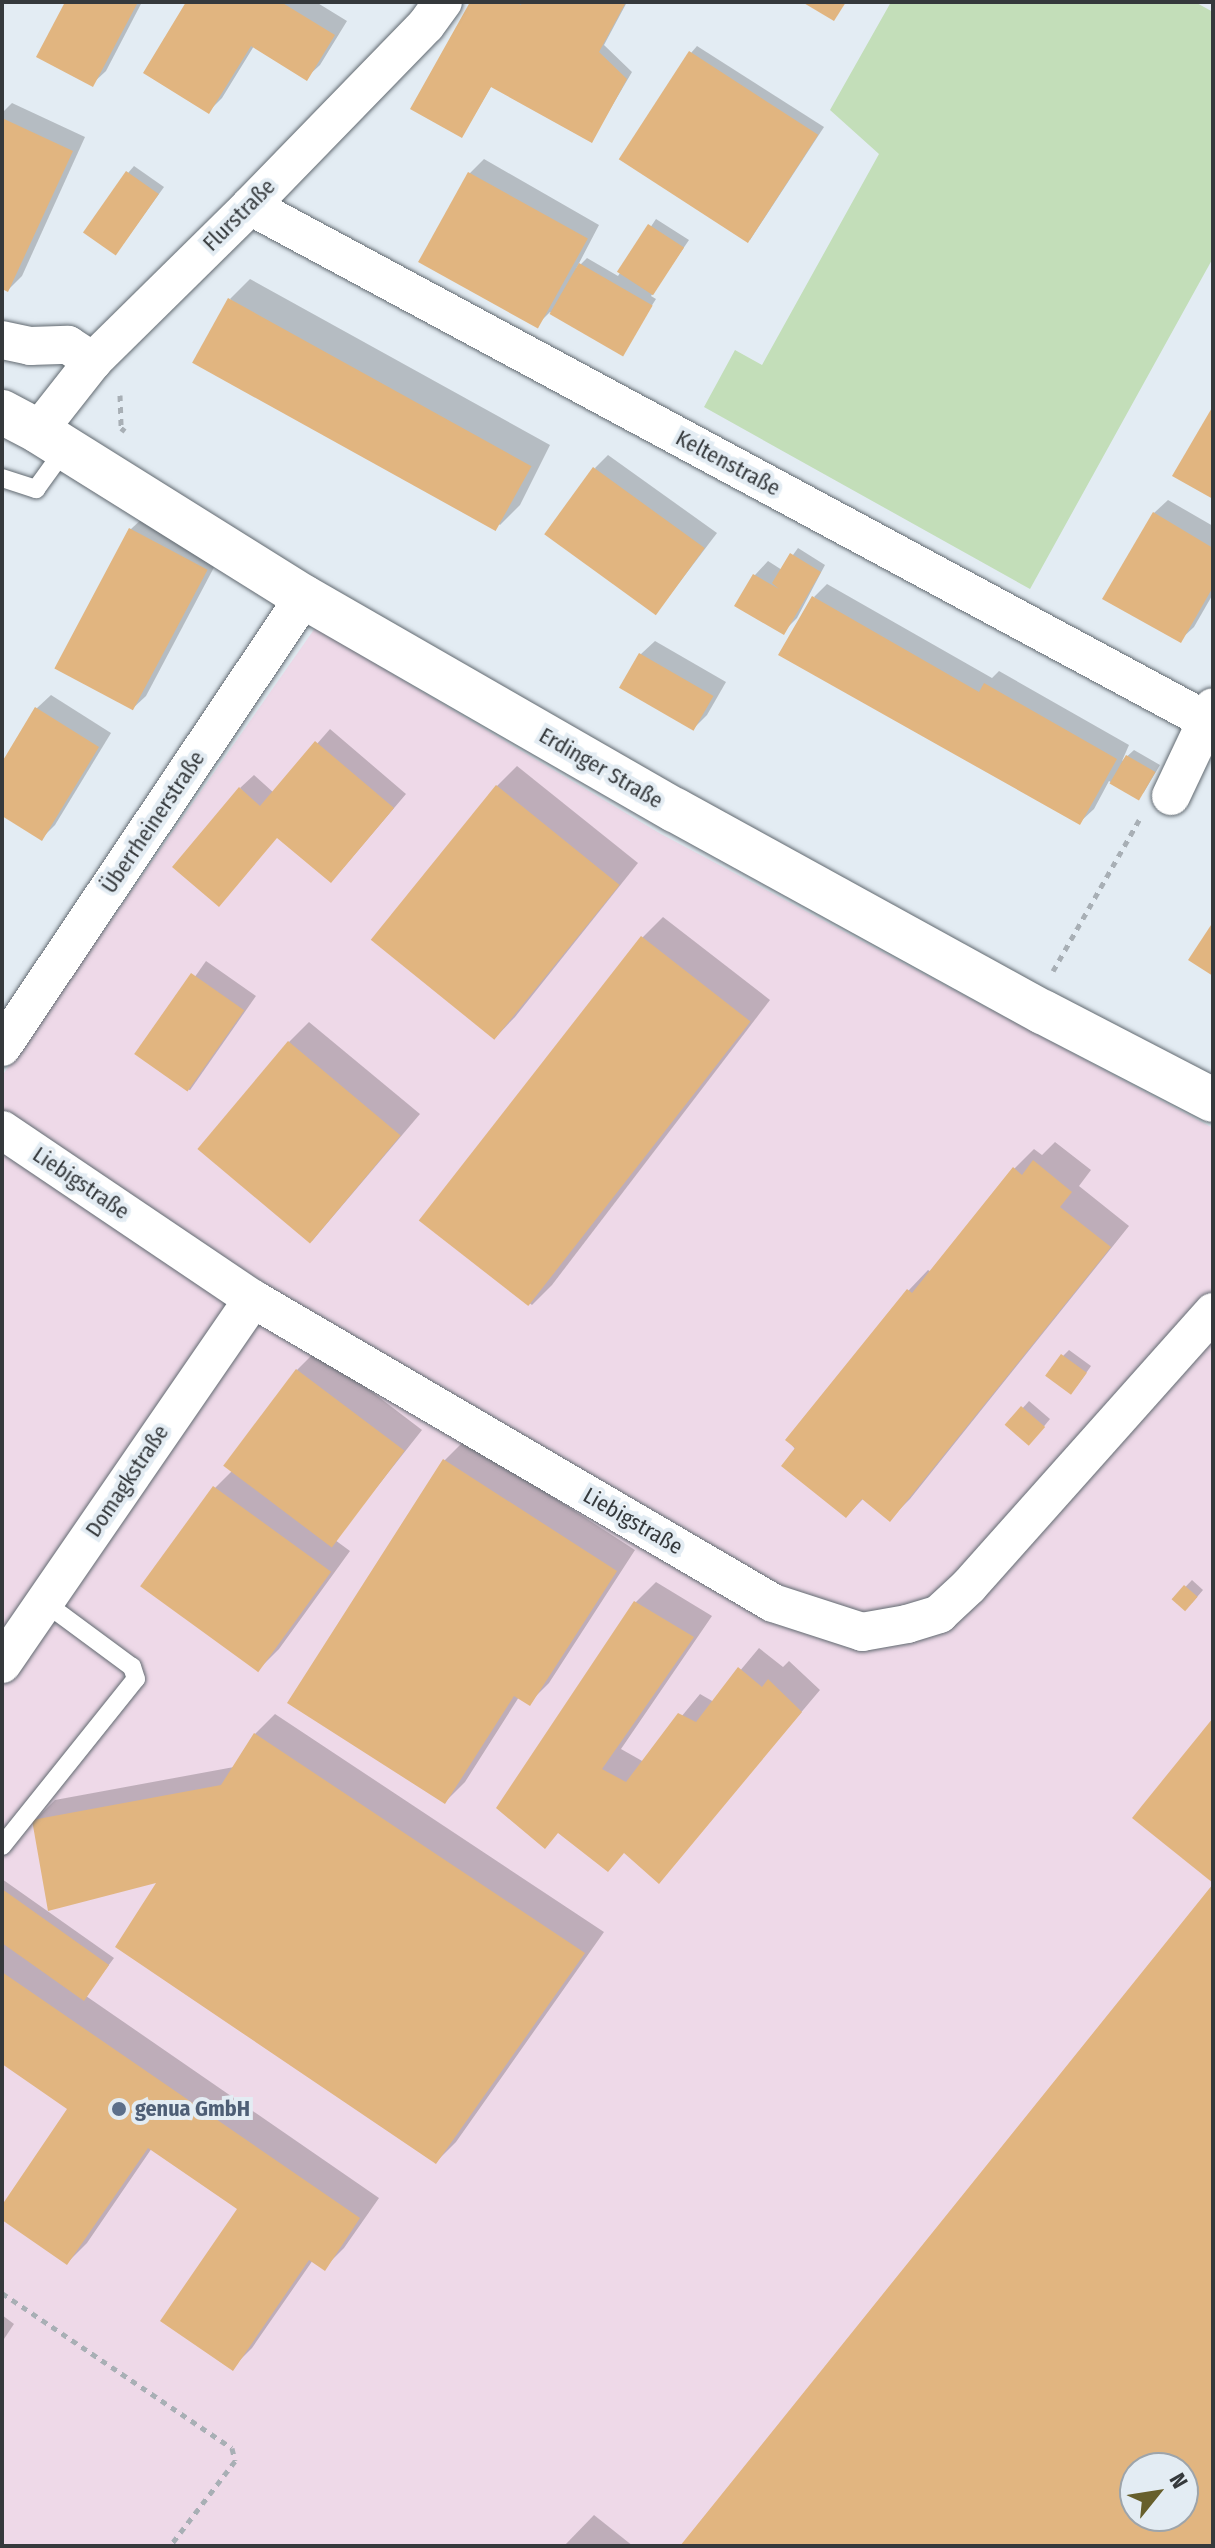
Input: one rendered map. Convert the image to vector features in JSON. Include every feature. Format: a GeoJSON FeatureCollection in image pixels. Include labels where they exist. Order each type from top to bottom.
{"type":"FeatureCollection","features":[{"type":"Feature","properties":{"kind":"street","name":"Flurstraße"},"geometry":{"type":"LineString","coordinates":[[35,430],[93,361],[250,206],[426,25],[443,2]]}},
{"type":"Feature","properties":{"kind":"street","name":"Keltenstraße"},"geometry":{"type":"LineString","coordinates":[[250,206],[1209,713]]}},
{"type":"Feature","properties":{"kind":"street"},"geometry":{"type":"LineString","coordinates":[[2,340],[30,346],[68,345],[93,361]]}},
{"type":"Feature","properties":{"kind":"street","name":"Erdinger Straße"},"geometry":{"type":"LineString","coordinates":[[35,430],[304,597],[675,810],[1043,1012],[1213,1100]]}},
{"type":"Feature","properties":{"kind":"street","name":"Überrheinerstraße"},"geometry":{"type":"LineString","coordinates":[[2,1047],[304,597]]}},
{"type":"Feature","properties":{"kind":"street"},"geometry":{"type":"LineString","coordinates":[[1171,796],[1209,713]]}},
{"type":"Feature","properties":{"kind":"street","name":"Liebigstraße"},"geometry":{"type":"LineString","coordinates":[[2,1130],[253,1299],[773,1603],[862,1632],[907,1624],[939,1614],[969,1586],[1213,1312]]}},
{"type":"Feature","properties":{"kind":"street","name":"Domagkstraße"},"geometry":{"type":"LineString","coordinates":[[2,1664],[253,1299]]}},
{"type":"Feature","properties":{"kind":"lane"},"geometry":{"type":"LineString","coordinates":[[2,478],[36,489],[35,430]]}},
{"type":"Feature","properties":{"kind":"lane"},"geometry":{"type":"LineString","coordinates":[[2,1846],[136,1679],[132,1667],[44,1602]]}},
{"type":"Feature","properties":{"kind":"path"},"geometry":{"type":"LineString","coordinates":[[1048,979],[1143,813],[1171,796]]}},
{"type":"Feature","properties":{"kind":"path"},"geometry":{"type":"LineString","coordinates":[[2,2293],[232,2448],[235,2461],[170,2546]]}},
{"type":"Feature","properties":{"kind":"shaded area"},"geometry":{"type":"Polygon","coordinates":[[[315,628],[661,834],[1213,1128],[1213,2546],[2,2546],[2,1076],[315,628]]]}},
{"type":"Feature","properties":{"kind":"green space"},"geometry":{"type":"Polygon","coordinates":[[[891,2],[1195,2],[1213,12],[1213,258],[1030,589],[704,407],[735,350],[762,365],[879,154],[830,110],[891,2]]]}},
{"type":"Feature","properties":{"kind":"building"},"geometry":{"type":"Polygon","coordinates":[[[65,2],[138,2],[93,87],[36,57],[65,2]]]}},
{"type":"Feature","properties":{"kind":"building"},"geometry":{"type":"Polygon","coordinates":[[[186,2],[281,2],[335,35],[307,81],[251,46],[209,114],[143,73],[186,2]]]}},
{"type":"Feature","properties":{"kind":"building"},"geometry":{"type":"Polygon","coordinates":[[[470,2],[515,2],[521,5],[522,2],[626,2],[599,52],[627,79],[592,143],[491,87],[462,138],[410,109],[470,2]]]}},
{"type":"Feature","properties":{"kind":"building"},"geometry":{"type":"Polygon","coordinates":[[[802,2],[846,2],[834,21],[802,2]]]}},
{"type":"Feature","properties":{"kind":"building"},"geometry":{"type":"Polygon","coordinates":[[[689,51],[818,135],[748,243],[619,159],[689,51]]]}},
{"type":"Feature","properties":{"kind":"building"},"geometry":{"type":"Polygon","coordinates":[[[2,118],[73,151],[8,292],[2,289],[2,118]]]}},
{"type":"Feature","properties":{"kind":"building"},"geometry":{"type":"Polygon","coordinates":[[[126,171],[159,194],[116,255],[83,232],[126,171]]]}},
{"type":"Feature","properties":{"kind":"building"},"geometry":{"type":"Polygon","coordinates":[[[468,172],[588,238],[538,329],[418,262],[468,172]]]}},
{"type":"Feature","properties":{"kind":"building"},"geometry":{"type":"Polygon","coordinates":[[[648,224],[684,247],[653,295],[617,272],[648,224]]]}},
{"type":"Feature","properties":{"kind":"building"},"geometry":{"type":"Polygon","coordinates":[[[579,263],[653,305],[623,357],[550,314],[579,263]]]}},
{"type":"Feature","properties":{"kind":"building"},"geometry":{"type":"Polygon","coordinates":[[[228,298],[531,466],[496,531],[192,363],[228,298]]]}},
{"type":"Feature","properties":{"kind":"building"},"geometry":{"type":"Polygon","coordinates":[[[1213,406],[1213,499],[1172,476],[1213,406]]]}},
{"type":"Feature","properties":{"kind":"building"},"geometry":{"type":"Polygon","coordinates":[[[593,467],[705,548],[656,615],[544,534],[593,467]]]}},
{"type":"Feature","properties":{"kind":"building"},"geometry":{"type":"Polygon","coordinates":[[[1153,512],[1213,548],[1213,587],[1181,643],[1102,599],[1153,512]]]}},
{"type":"Feature","properties":{"kind":"building"},"geometry":{"type":"Polygon","coordinates":[[[129,528],[208,570],[133,710],[54,668],[129,528]]]}},
{"type":"Feature","properties":{"kind":"building"},"geometry":{"type":"Polygon","coordinates":[[[790,553],[821,572],[784,635],[734,606],[753,574],[779,589],[772,583],[790,553]]]}},
{"type":"Feature","properties":{"kind":"building"},"geometry":{"type":"Polygon","coordinates":[[[812,596],[979,692],[984,683],[1117,759],[1080,825],[778,655],[812,596]]]}},
{"type":"Feature","properties":{"kind":"building"},"geometry":{"type":"Polygon","coordinates":[[[639,653],[713,696],[693,731],[619,688],[639,653]]]}},
{"type":"Feature","properties":{"kind":"building"},"geometry":{"type":"Polygon","coordinates":[[[35,707],[99,747],[42,841],[2,816],[2,762],[35,707]]]}},
{"type":"Feature","properties":{"kind":"building"},"geometry":{"type":"Polygon","coordinates":[[[315,741],[394,808],[331,883],[277,838],[219,907],[172,867],[239,787],[260,806],[315,741]]]}},
{"type":"Feature","properties":{"kind":"building"},"geometry":{"type":"Polygon","coordinates":[[[1126,755],[1155,772],[1139,801],[1110,784],[1126,755]]]}},
{"type":"Feature","properties":{"kind":"building"},"geometry":{"type":"Polygon","coordinates":[[[496,785],[620,885],[494,1040],[371,940],[496,785]]]}},
{"type":"Feature","properties":{"kind":"building"},"geometry":{"type":"Polygon","coordinates":[[[1213,922],[1213,976],[1188,960],[1213,922]]]}},
{"type":"Feature","properties":{"kind":"building"},"geometry":{"type":"Polygon","coordinates":[[[641,936],[751,1022],[528,1306],[419,1220],[641,936]]]}},
{"type":"Feature","properties":{"kind":"building"},"geometry":{"type":"Polygon","coordinates":[[[191,973],[244,1010],[187,1091],[134,1054],[191,973]]]}},
{"type":"Feature","properties":{"kind":"building"},"geometry":{"type":"Polygon","coordinates":[[[288,1041],[401,1135],[310,1244],[197,1149],[288,1041]]]}},
{"type":"Feature","properties":{"kind":"building"},"geometry":{"type":"Polygon","coordinates":[[[1033,1160],[1072,1192],[1060,1207],[1111,1247],[890,1522],[862,1499],[846,1518],[781,1466],[795,1448],[785,1440],[907,1289],[912,1293],[1013,1167],[1022,1175],[1033,1160]]]}},
{"type":"Feature","properties":{"kind":"building"},"geometry":{"type":"Polygon","coordinates":[[[1061,1354],[1087,1373],[1071,1395],[1045,1376],[1061,1354]]]}},
{"type":"Feature","properties":{"kind":"building"},"geometry":{"type":"Polygon","coordinates":[[[296,1369],[405,1451],[332,1547],[223,1466],[296,1369]]]}},
{"type":"Feature","properties":{"kind":"building"},"geometry":{"type":"Polygon","coordinates":[[[1021,1406],[1045,1427],[1029,1446],[1005,1425],[1021,1406]]]}},
{"type":"Feature","properties":{"kind":"building"},"geometry":{"type":"Polygon","coordinates":[[[443,1459],[617,1571],[530,1706],[514,1696],[445,1804],[287,1703],[443,1459]]]}},
{"type":"Feature","properties":{"kind":"building"},"geometry":{"type":"Polygon","coordinates":[[[213,1486],[331,1572],[258,1672],[140,1586],[213,1486]]]}},
{"type":"Feature","properties":{"kind":"building"},"geometry":{"type":"Polygon","coordinates":[[[1184,1585],[1198,1597],[1185,1611],[1172,1599],[1184,1585]]]}},
{"type":"Feature","properties":{"kind":"building"},"geometry":{"type":"Polygon","coordinates":[[[634,1601],[694,1637],[602,1769],[626,1782],[678,1713],[696,1722],[738,1667],[762,1687],[768,1679],[802,1712],[659,1884],[624,1853],[608,1872],[558,1833],[545,1849],[496,1808],[634,1601]]]}},
{"type":"Feature","properties":{"kind":"building"},"geometry":{"type":"Polygon","coordinates":[[[1213,1718],[1213,1883],[1132,1818],[1213,1718]]]}},
{"type":"Feature","properties":{"kind":"building"},"geometry":{"type":"Polygon","coordinates":[[[254,1733],[585,1953],[436,2164],[115,1947],[156,1883],[48,1911],[32,1820],[221,1785],[254,1733]]]}},
{"type":"Feature","properties":{"kind":"building"},"geometry":{"type":"Polygon","coordinates":[[[1213,1884],[1213,2546],[680,2546],[1213,1884]]]}},
{"type":"Feature","properties":{"kind":"building"},"geometry":{"type":"Polygon","coordinates":[[[2,1889],[109,1965],[84,2001],[2,1943],[2,1889]]]}},
{"type":"Feature","properties":{"kind":"building"},"geometry":{"type":"Polygon","coordinates":[[[2,1972],[360,2218],[325,2271],[309,2260],[233,2371],[160,2321],[237,2209],[148,2148],[67,2265],[2,2220],[2,2205],[67,2109],[2,2064],[2,1972]]]}},
{"type":"Feature","properties":{"kind":"place","name":"genua GmbH"},"geometry":{"type":"Point","coordinates":[119,2109]}}]}
